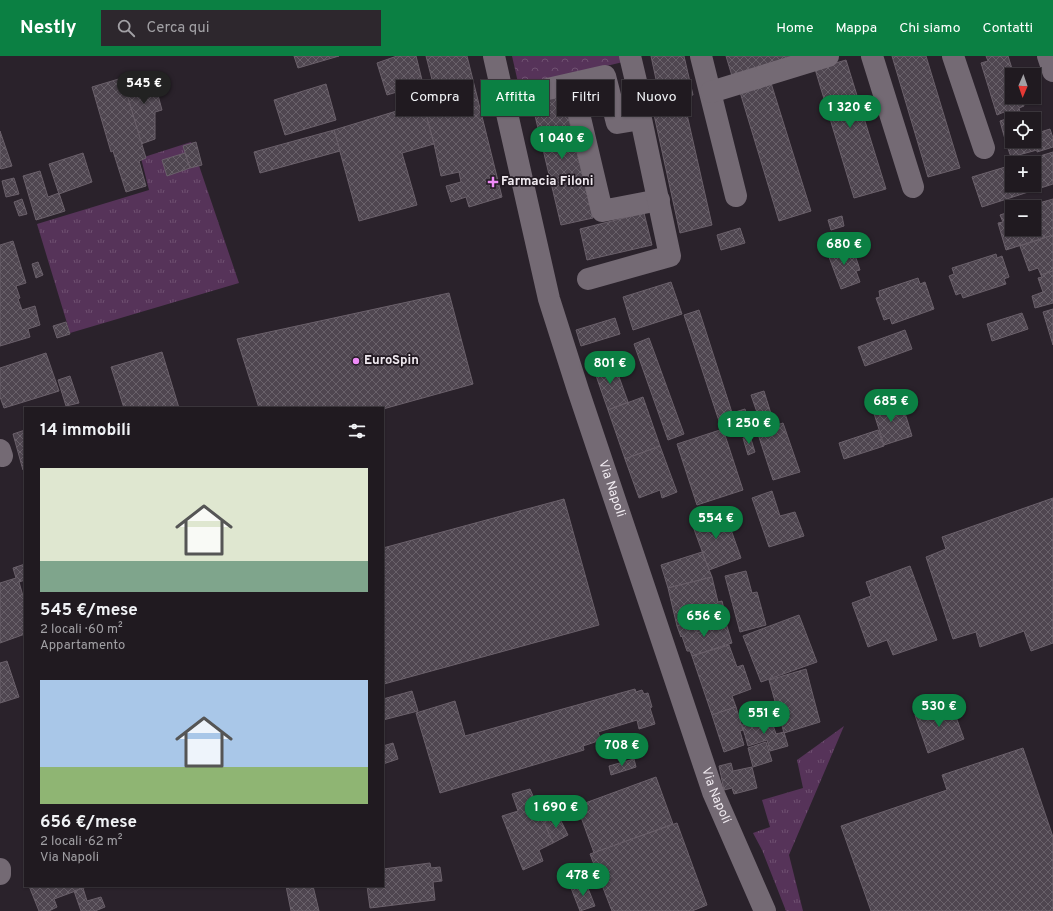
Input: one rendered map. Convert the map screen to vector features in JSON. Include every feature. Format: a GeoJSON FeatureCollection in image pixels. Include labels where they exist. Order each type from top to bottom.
{"type":"FeatureCollection","features":[{"type":"Feature","properties":{"kind":"street","name":"Via Napoli"},"geometry":{"type":"LineString","coordinates":[[494,56],[500,80]]}},
{"type":"Feature","properties":{"kind":"street"},"geometry":{"type":"LineString","coordinates":[[630,56],[636,80]]}},
{"type":"Feature","properties":{"kind":"street"},"geometry":{"type":"LineString","coordinates":[[701,56],[736,196]]}},
{"type":"Feature","properties":{"kind":"street"},"geometry":{"type":"LineString","coordinates":[[711,92],[828,56]]}},
{"type":"Feature","properties":{"kind":"street"},"geometry":{"type":"LineString","coordinates":[[872,56],[913,187]]}},
{"type":"Feature","properties":{"kind":"street"},"geometry":{"type":"LineString","coordinates":[[953,56],[984,148]]}},
{"type":"Feature","properties":{"kind":"street"},"geometry":{"type":"LineString","coordinates":[[1048,56],[1053,71]]}},
{"type":"Feature","properties":{"kind":"street"},"geometry":{"type":"LineString","coordinates":[[588,80],[605,76],[606,80]]}},
{"type":"Feature","properties":{"kind":"street"},"geometry":{"type":"LineString","coordinates":[[588,279],[670,256],[641,119],[617,123],[614,111]]}},
{"type":"Feature","properties":{"kind":"street","name":"Via Napoli"},"geometry":{"type":"LineString","coordinates":[[508,116],[549,299],[713,792],[765,911]]}},
{"type":"Feature","properties":{"kind":"street"},"geometry":{"type":"LineString","coordinates":[[580,116],[602,211],[658,200]]}},
{"type":"Feature","properties":{"kind":"street"},"geometry":{"type":"LineString","coordinates":[[0,869],[0,874]]}},
{"type":"Feature","properties":{"kind":"green space"},"geometry":{"type":"Polygon","coordinates":[[[512,56],[621,56],[623,62],[548,80],[517,80],[512,56]]]}},
{"type":"Feature","properties":{"kind":"green space"},"geometry":{"type":"Polygon","coordinates":[[[191,142],[239,283],[70,333],[37,224],[149,190],[141,158],[191,142]]]}},
{"type":"Feature","properties":{"kind":"green space"},"geometry":{"type":"Polygon","coordinates":[[[844,726],[789,855],[803,911],[786,911],[762,850],[753,833],[770,827],[762,800],[803,788],[797,760],[844,726]]]}},
{"type":"Feature","properties":{"kind":"building"},"geometry":{"type":"Polygon","coordinates":[[[294,56],[339,56],[298,68],[294,56]]]}},
{"type":"Feature","properties":{"kind":"building"},"geometry":{"type":"Polygon","coordinates":[[[397,56],[416,56],[422,80],[396,80],[396,92],[387,95],[377,63],[397,56]]]}},
{"type":"Feature","properties":{"kind":"building"},"geometry":{"type":"Polygon","coordinates":[[[426,56],[467,56],[473,80],[432,80],[426,56]]]}},
{"type":"Feature","properties":{"kind":"building"},"geometry":{"type":"Polygon","coordinates":[[[651,56],[684,56],[690,80],[656,80],[651,56]]]}},
{"type":"Feature","properties":{"kind":"building"},"geometry":{"type":"Polygon","coordinates":[[[726,56],[798,56],[732,76],[726,56]]]}},
{"type":"Feature","properties":{"kind":"building"},"geometry":{"type":"Polygon","coordinates":[[[892,56],[926,56],[960,168],[928,177],[892,56]]]}},
{"type":"Feature","properties":{"kind":"building"},"geometry":{"type":"Polygon","coordinates":[[[986,56],[1008,56],[1012,68],[1005,68],[1005,104],[1023,104],[1024,106],[1019,108],[1020,112],[1005,112],[1005,116],[1004,112],[997,115],[981,63],[988,61],[986,56]]]}},
{"type":"Feature","properties":{"kind":"building"},"geometry":{"type":"Polygon","coordinates":[[[846,60],[886,189],[854,198],[815,69],[846,60]]]}},
{"type":"Feature","properties":{"kind":"building"},"geometry":{"type":"Polygon","coordinates":[[[152,73],[162,110],[155,112],[155,139],[141,144],[123,81],[152,73]]]}},
{"type":"Feature","properties":{"kind":"building"},"geometry":{"type":"Polygon","coordinates":[[[122,78],[146,158],[139,161],[146,186],[126,192],[113,151],[111,152],[92,87],[122,78]]]}},
{"type":"Feature","properties":{"kind":"building"},"geometry":{"type":"Polygon","coordinates":[[[473,80],[502,197],[469,207],[466,197],[451,202],[446,186],[461,182],[459,172],[441,176],[426,116],[473,116],[473,80]]]}},
{"type":"Feature","properties":{"kind":"building"},"geometry":{"type":"Polygon","coordinates":[[[771,83],[811,211],[779,221],[740,92],[771,83]]]}},
{"type":"Feature","properties":{"kind":"building"},"geometry":{"type":"Polygon","coordinates":[[[326,84],[336,120],[285,135],[274,100],[326,84]]]}},
{"type":"Feature","properties":{"kind":"building"},"geometry":{"type":"Polygon","coordinates":[[[557,97],[557,116],[568,116],[593,218],[561,225],[535,116],[549,116],[549,99],[557,97]]]}},
{"type":"Feature","properties":{"kind":"building"},"geometry":{"type":"Polygon","coordinates":[[[396,111],[396,116],[426,116],[434,144],[402,153],[417,205],[359,221],[334,130],[396,111]]]}},
{"type":"Feature","properties":{"kind":"building"},"geometry":{"type":"Polygon","coordinates":[[[654,116],[687,116],[712,225],[680,233],[654,116]]]}},
{"type":"Feature","properties":{"kind":"building"},"geometry":{"type":"Polygon","coordinates":[[[1005,119],[1005,139],[1000,121],[1005,119]]]}},
{"type":"Feature","properties":{"kind":"building"},"geometry":{"type":"Polygon","coordinates":[[[1050,129],[1053,138],[1053,147],[1037,152],[1037,150],[1011,156],[1008,148],[1041,148],[1041,132],[1050,129]]]}},
{"type":"Feature","properties":{"kind":"building"},"geometry":{"type":"Polygon","coordinates":[[[334,130],[340,151],[260,173],[254,152],[334,130]]]}},
{"type":"Feature","properties":{"kind":"building"},"geometry":{"type":"Polygon","coordinates":[[[0,131],[12,166],[1,169],[0,168],[0,131]]]}},
{"type":"Feature","properties":{"kind":"building"},"geometry":{"type":"Polygon","coordinates":[[[196,142],[202,165],[190,168],[183,146],[196,142]]]}},
{"type":"Feature","properties":{"kind":"building"},"geometry":{"type":"Polygon","coordinates":[[[1053,152],[1053,184],[1041,188],[1041,156],[1053,152]]]}},
{"type":"Feature","properties":{"kind":"building"},"geometry":{"type":"Polygon","coordinates":[[[83,153],[92,182],[59,194],[49,164],[83,153]]]}},
{"type":"Feature","properties":{"kind":"building"},"geometry":{"type":"Polygon","coordinates":[[[185,153],[190,168],[167,176],[162,160],[185,153]]]}},
{"type":"Feature","properties":{"kind":"building"},"geometry":{"type":"Polygon","coordinates":[[[1005,167],[1005,192],[1028,192],[982,207],[972,177],[1005,167]]]}},
{"type":"Feature","properties":{"kind":"building"},"geometry":{"type":"Polygon","coordinates":[[[40,171],[48,197],[59,193],[65,211],[36,220],[23,176],[40,171]]]}},
{"type":"Feature","properties":{"kind":"building"},"geometry":{"type":"Polygon","coordinates":[[[14,178],[19,194],[6,197],[2,181],[14,178]]]}},
{"type":"Feature","properties":{"kind":"building"},"geometry":{"type":"Polygon","coordinates":[[[22,199],[27,214],[19,216],[14,202],[22,199]]]}},
{"type":"Feature","properties":{"kind":"building"},"geometry":{"type":"Polygon","coordinates":[[[1053,199],[1053,235],[1006,250],[998,223],[1003,222],[1000,215],[1005,213],[1005,236],[1041,236],[1041,202],[1053,199]]]}},
{"type":"Feature","properties":{"kind":"building"},"geometry":{"type":"Polygon","coordinates":[[[644,213],[652,245],[587,260],[580,229],[644,213]]]}},
{"type":"Feature","properties":{"kind":"building"},"geometry":{"type":"Polygon","coordinates":[[[842,216],[844,226],[831,230],[828,220],[842,216]]]}},
{"type":"Feature","properties":{"kind":"building"},"geometry":{"type":"Polygon","coordinates":[[[740,228],[745,243],[721,250],[717,235],[740,228]]]}},
{"type":"Feature","properties":{"kind":"building"},"geometry":{"type":"Polygon","coordinates":[[[1053,235],[1053,271],[1041,275],[1038,268],[1029,271],[1020,246],[1053,235]]]}},
{"type":"Feature","properties":{"kind":"building"},"geometry":{"type":"Polygon","coordinates":[[[13,241],[26,283],[16,286],[20,298],[18,299],[22,310],[35,306],[40,325],[28,329],[30,337],[0,346],[0,245],[13,241]]]}},
{"type":"Feature","properties":{"kind":"building"},"geometry":{"type":"Polygon","coordinates":[[[844,243],[848,254],[854,252],[860,270],[856,271],[860,282],[841,289],[826,249],[844,243]]]}},
{"type":"Feature","properties":{"kind":"building"},"geometry":{"type":"Polygon","coordinates":[[[996,254],[997,258],[1002,256],[1009,277],[1004,279],[1006,284],[963,298],[961,293],[956,295],[949,276],[954,274],[952,268],[996,254]]]}},
{"type":"Feature","properties":{"kind":"building"},"geometry":{"type":"Polygon","coordinates":[[[38,262],[43,275],[36,278],[32,264],[38,262]]]}},
{"type":"Feature","properties":{"kind":"building"},"geometry":{"type":"Polygon","coordinates":[[[1053,271],[1053,303],[1035,308],[1032,296],[1043,292],[1038,278],[1042,277],[1041,275],[1053,271]]]}},
{"type":"Feature","properties":{"kind":"building"},"geometry":{"type":"Polygon","coordinates":[[[918,278],[920,284],[925,282],[934,309],[892,324],[890,318],[884,320],[876,298],[880,297],[879,291],[918,278]]]}},
{"type":"Feature","properties":{"kind":"building"},"geometry":{"type":"Polygon","coordinates":[[[671,282],[682,314],[633,330],[623,297],[671,282]]]}},
{"type":"Feature","properties":{"kind":"building","name":"EuroSpin"},"geometry":{"type":"Polygon","coordinates":[[[449,293],[473,384],[384,409],[384,407],[259,407],[237,339],[449,293]]]}},
{"type":"Feature","properties":{"kind":"building"},"geometry":{"type":"Polygon","coordinates":[[[1053,309],[1053,345],[1043,312],[1053,309]]]}},
{"type":"Feature","properties":{"kind":"building"},"geometry":{"type":"Polygon","coordinates":[[[699,310],[735,422],[721,427],[684,315],[699,310]]]}},
{"type":"Feature","properties":{"kind":"building"},"geometry":{"type":"Polygon","coordinates":[[[1022,313],[1028,329],[992,341],[987,324],[1022,313]]]}},
{"type":"Feature","properties":{"kind":"building"},"geometry":{"type":"Polygon","coordinates":[[[615,318],[620,334],[581,346],[576,330],[615,318]]]}},
{"type":"Feature","properties":{"kind":"building"},"geometry":{"type":"Polygon","coordinates":[[[66,322],[70,334],[57,338],[53,326],[66,322]]]}},
{"type":"Feature","properties":{"kind":"building"},"geometry":{"type":"Polygon","coordinates":[[[905,330],[912,349],[865,366],[858,347],[905,330]]]}},
{"type":"Feature","properties":{"kind":"building"},"geometry":{"type":"Polygon","coordinates":[[[649,338],[684,434],[668,440],[634,344],[649,338]]]}},
{"type":"Feature","properties":{"kind":"building"},"geometry":{"type":"Polygon","coordinates":[[[162,352],[179,407],[124,407],[111,367],[162,352]]]}},
{"type":"Feature","properties":{"kind":"building"},"geometry":{"type":"Polygon","coordinates":[[[46,353],[59,391],[4,408],[0,397],[0,368],[46,353]]]}},
{"type":"Feature","properties":{"kind":"building"},"geometry":{"type":"Polygon","coordinates":[[[613,360],[628,402],[608,410],[593,367],[613,360]]]}},
{"type":"Feature","properties":{"kind":"building"},"geometry":{"type":"Polygon","coordinates":[[[70,376],[79,403],[66,406],[58,380],[70,376]]]}},
{"type":"Feature","properties":{"kind":"building"},"geometry":{"type":"Polygon","coordinates":[[[764,391],[772,417],[760,421],[751,395],[764,391]]]}},
{"type":"Feature","properties":{"kind":"building"},"geometry":{"type":"Polygon","coordinates":[[[643,397],[660,446],[625,459],[608,410],[643,397]]]}},
{"type":"Feature","properties":{"kind":"building"},"geometry":{"type":"Polygon","coordinates":[[[889,398],[894,416],[905,413],[912,436],[884,445],[871,404],[889,398]]]}},
{"type":"Feature","properties":{"kind":"building"},"geometry":{"type":"Polygon","coordinates":[[[745,409],[747,416],[754,414],[760,429],[739,435],[732,413],[745,409]]]}},
{"type":"Feature","properties":{"kind":"building"},"geometry":{"type":"Polygon","coordinates":[[[783,423],[800,472],[773,480],[757,431],[783,423]]]}},
{"type":"Feature","properties":{"kind":"building"},"geometry":{"type":"Polygon","coordinates":[[[723,429],[743,490],[697,505],[677,444],[723,429]]]}},
{"type":"Feature","properties":{"kind":"building"},"geometry":{"type":"Polygon","coordinates":[[[24,430],[23,470],[13,434],[24,430]]]}},
{"type":"Feature","properties":{"kind":"building"},"geometry":{"type":"Polygon","coordinates":[[[878,430],[884,446],[844,459],[839,443],[878,430]]]}},
{"type":"Feature","properties":{"kind":"building"},"geometry":{"type":"Polygon","coordinates":[[[750,436],[755,452],[748,455],[743,438],[750,436]]]}},
{"type":"Feature","properties":{"kind":"building"},"geometry":{"type":"Polygon","coordinates":[[[660,446],[677,492],[662,498],[660,490],[639,498],[625,459],[660,446]]]}},
{"type":"Feature","properties":{"kind":"building"},"geometry":{"type":"Polygon","coordinates":[[[772,491],[780,516],[795,512],[804,536],[769,547],[752,498],[772,491]]]}},
{"type":"Feature","properties":{"kind":"building"},"geometry":{"type":"Polygon","coordinates":[[[1053,498],[1053,643],[1031,651],[1024,631],[980,647],[976,632],[953,639],[926,557],[946,549],[942,537],[1053,498]]]}},
{"type":"Feature","properties":{"kind":"building"},"geometry":{"type":"Polygon","coordinates":[[[564,499],[599,625],[384,684],[384,548],[564,499]]]}},
{"type":"Feature","properties":{"kind":"building"},"geometry":{"type":"Polygon","coordinates":[[[724,510],[741,558],[709,570],[691,521],[724,510]]]}},
{"type":"Feature","properties":{"kind":"building"},"geometry":{"type":"Polygon","coordinates":[[[702,552],[712,577],[668,588],[661,565],[702,552]]]}},
{"type":"Feature","properties":{"kind":"building"},"geometry":{"type":"Polygon","coordinates":[[[24,564],[24,580],[19,582],[24,600],[24,634],[0,643],[0,583],[16,578],[13,568],[24,564]]]}},
{"type":"Feature","properties":{"kind":"building"},"geometry":{"type":"Polygon","coordinates":[[[910,566],[937,640],[893,655],[887,640],[868,647],[852,603],[871,596],[866,582],[910,566]]]}},
{"type":"Feature","properties":{"kind":"building"},"geometry":{"type":"Polygon","coordinates":[[[746,571],[752,593],[757,592],[766,625],[740,632],[725,576],[746,571]]]}},
{"type":"Feature","properties":{"kind":"building"},"geometry":{"type":"Polygon","coordinates":[[[712,577],[718,602],[722,601],[725,613],[720,614],[724,624],[697,633],[693,621],[677,626],[668,588],[712,577]]]}},
{"type":"Feature","properties":{"kind":"building"},"geometry":{"type":"Polygon","coordinates":[[[799,615],[817,662],[761,682],[743,636],[799,615]]]}},
{"type":"Feature","properties":{"kind":"building"},"geometry":{"type":"Polygon","coordinates":[[[693,621],[697,633],[726,623],[732,643],[692,656],[690,651],[687,651],[677,626],[693,621]]]}},
{"type":"Feature","properties":{"kind":"building"},"geometry":{"type":"Polygon","coordinates":[[[729,645],[737,667],[743,665],[751,689],[732,696],[736,707],[712,715],[692,656],[729,645]]]}},
{"type":"Feature","properties":{"kind":"building"},"geometry":{"type":"Polygon","coordinates":[[[7,661],[19,697],[0,703],[0,663],[7,661]]]}},
{"type":"Feature","properties":{"kind":"building"},"geometry":{"type":"Polygon","coordinates":[[[806,669],[820,722],[784,733],[769,680],[806,669]]]}},
{"type":"Feature","properties":{"kind":"building"},"geometry":{"type":"Polygon","coordinates":[[[635,689],[636,692],[642,690],[644,694],[648,693],[652,707],[650,708],[655,724],[639,729],[637,720],[598,732],[601,740],[583,746],[584,750],[440,793],[416,713],[455,701],[465,736],[635,689]]]}},
{"type":"Feature","properties":{"kind":"building"},"geometry":{"type":"Polygon","coordinates":[[[412,691],[418,711],[384,720],[384,699],[412,691]]]}},
{"type":"Feature","properties":{"kind":"building"},"geometry":{"type":"Polygon","coordinates":[[[951,703],[964,739],[928,753],[915,715],[951,703]]]}},
{"type":"Feature","properties":{"kind":"building"},"geometry":{"type":"Polygon","coordinates":[[[736,707],[743,730],[740,731],[744,745],[724,752],[712,715],[736,707]]]}},
{"type":"Feature","properties":{"kind":"building"},"geometry":{"type":"Polygon","coordinates":[[[762,719],[765,727],[773,725],[776,734],[784,732],[788,746],[770,751],[767,740],[748,746],[742,725],[762,719]]]}},
{"type":"Feature","properties":{"kind":"building"},"geometry":{"type":"Polygon","coordinates":[[[766,742],[772,761],[753,767],[748,748],[766,742]]]}},
{"type":"Feature","properties":{"kind":"building"},"geometry":{"type":"Polygon","coordinates":[[[393,743],[398,759],[384,764],[384,746],[393,743]]]}},
{"type":"Feature","properties":{"kind":"building"},"geometry":{"type":"Polygon","coordinates":[[[1023,748],[1053,837],[1053,911],[871,911],[841,826],[947,790],[942,775],[1023,748]]]}},
{"type":"Feature","properties":{"kind":"building"},"geometry":{"type":"Polygon","coordinates":[[[634,759],[636,767],[611,775],[609,766],[634,759]]]}},
{"type":"Feature","properties":{"kind":"building"},"geometry":{"type":"Polygon","coordinates":[[[731,763],[733,771],[752,767],[757,788],[734,794],[732,788],[724,790],[719,766],[731,763]]]}},
{"type":"Feature","properties":{"kind":"building"},"geometry":{"type":"Polygon","coordinates":[[[656,777],[673,824],[594,853],[577,806],[656,777]]]}},
{"type":"Feature","properties":{"kind":"building"},"geometry":{"type":"Polygon","coordinates":[[[530,789],[553,843],[539,850],[543,861],[523,870],[502,816],[518,811],[512,794],[530,789]]]}},
{"type":"Feature","properties":{"kind":"building"},"geometry":{"type":"Polygon","coordinates":[[[559,817],[568,835],[553,843],[544,822],[559,817]]]}},
{"type":"Feature","properties":{"kind":"building"},"geometry":{"type":"Polygon","coordinates":[[[677,823],[707,905],[692,911],[612,911],[590,854],[677,823]]]}},
{"type":"Feature","properties":{"kind":"building"},"geometry":{"type":"Polygon","coordinates":[[[430,863],[431,868],[440,867],[442,881],[433,882],[435,900],[370,908],[367,887],[384,887],[384,869],[430,863]]]}},
{"type":"Feature","properties":{"kind":"building"},"geometry":{"type":"Polygon","coordinates":[[[586,883],[595,906],[580,911],[571,888],[586,883]]]}},
{"type":"Feature","properties":{"kind":"building"},"geometry":{"type":"Polygon","coordinates":[[[29,887],[86,887],[54,899],[57,907],[49,911],[39,911],[29,887]]]}},
{"type":"Feature","properties":{"kind":"building"},"geometry":{"type":"Polygon","coordinates":[[[286,887],[313,887],[319,911],[291,911],[286,887]]]}},
{"type":"Feature","properties":{"kind":"building"},"geometry":{"type":"Polygon","coordinates":[[[83,888],[87,901],[101,897],[105,907],[95,911],[81,911],[74,891],[83,888]]]}},
{"type":"Feature","properties":{"kind":"place","name":"Farmacia Filoni"},"geometry":{"type":"Point","coordinates":[493,182]}},
{"type":"Feature","properties":{"kind":"place","name":"EuroSpin"},"geometry":{"type":"Point","coordinates":[356,361]}}]}
